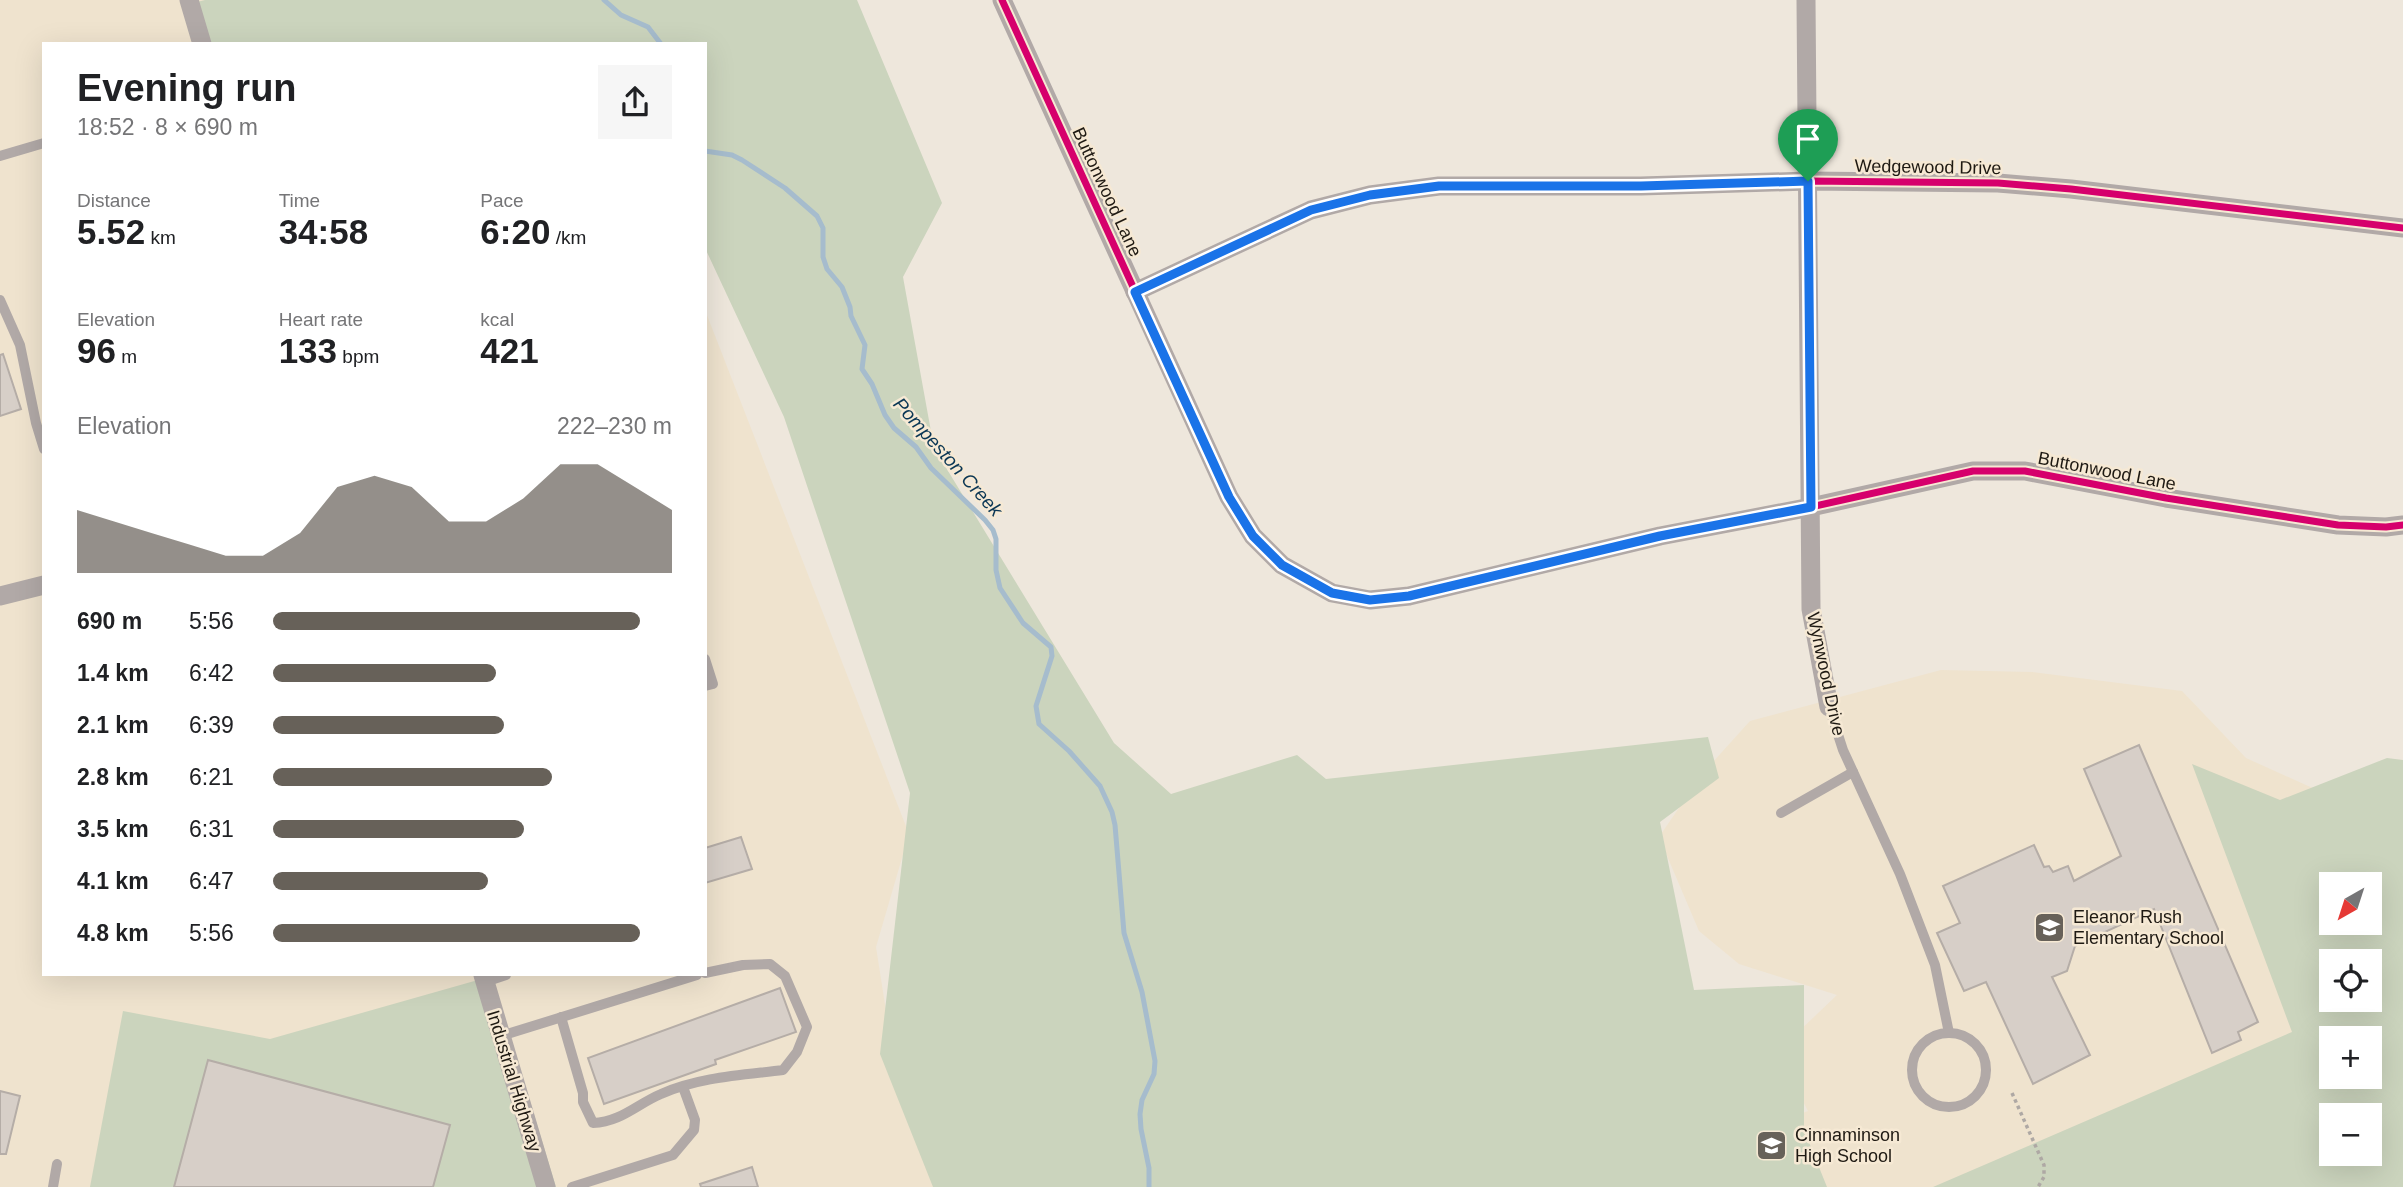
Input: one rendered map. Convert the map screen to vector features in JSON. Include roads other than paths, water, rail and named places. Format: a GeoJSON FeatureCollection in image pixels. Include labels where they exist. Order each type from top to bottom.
{"type":"FeatureCollection","features":[{"type":"Feature","properties":{"kind":"street"},"geometry":{"type":"LineString","coordinates":[[189,0],[201,42]]}},
{"type":"Feature","properties":{"kind":"street","name":"Buttonwood Lane"},"geometry":{"type":"LineString","coordinates":[[1002,0],[1229,497],[1253,536],[1282,565],[1332,593],[1370,600],[1409,596],[1660,536],[1811,507],[1973,471],[2025,471],[2166,498],[2337,525],[2403,525]]}},
{"type":"Feature","properties":{"kind":"street","name":"Wynwood Drive"},"geometry":{"type":"LineString","coordinates":[[1806,0],[1811,609],[1829,707]]}},
{"type":"Feature","properties":{"kind":"street","name":"Wedgewood Drive"},"geometry":{"type":"LineString","coordinates":[[1135,292],[1311,210],[1370,195],[1439,186],[1641,186],[1808,181],[1998,183],[2403,228]]}},
{"type":"Feature","properties":{"kind":"street"},"geometry":{"type":"LineString","coordinates":[[0,596],[42,585]]}},
{"type":"Feature","properties":{"kind":"street","name":"Industrial Highway"},"geometry":{"type":"LineString","coordinates":[[484,978],[546,1187]]}},
{"type":"Feature","properties":{"kind":"lane"},"geometry":{"type":"LineString","coordinates":[[0,156],[42,144]]}},
{"type":"Feature","properties":{"kind":"lane"},"geometry":{"type":"LineString","coordinates":[[0,300],[20,345],[42,442]]}},
{"type":"Feature","properties":{"kind":"lane"},"geometry":{"type":"LineString","coordinates":[[707,665],[713,684],[707,686]]}},
{"type":"Feature","properties":{"kind":"lane","name":"Wynwood Drive"},"geometry":{"type":"LineString","coordinates":[[1829,707],[1843,750],[1900,874],[1935,965],[1949,1033]]}},
{"type":"Feature","properties":{"kind":"lane"},"geometry":{"type":"LineString","coordinates":[[1781,813],[1853,772]]}},
{"type":"Feature","properties":{"kind":"lane"},"geometry":{"type":"LineString","coordinates":[[561,1017],[583,1093],[583,1102],[593,1123],[623,1117],[661,1094],[711,1079],[783,1070],[797,1052],[807,1027],[785,976],[770,964],[743,965],[707,973]]}},
{"type":"Feature","properties":{"kind":"lane"},"geometry":{"type":"LineString","coordinates":[[501,1036],[694,976]]}},
{"type":"Feature","properties":{"kind":"lane"},"geometry":{"type":"LineString","coordinates":[[1949,1033],[1971,1040],[1980,1049],[1986,1072],[1977,1095],[1955,1106],[1943,1106],[1931,1102],[1922,1094],[1915,1084],[1913,1072],[1914,1060],[1927,1040],[1949,1033]]}},
{"type":"Feature","properties":{"kind":"lane"},"geometry":{"type":"LineString","coordinates":[[572,1187],[673,1155],[694,1130],[695,1120],[683,1087]]}},
{"type":"Feature","properties":{"kind":"lane"},"geometry":{"type":"LineString","coordinates":[[53,1187],[57,1164]]}},
{"type":"Feature","properties":{"kind":"waterway","name":"Pompeston Creek"},"geometry":{"type":"LineString","coordinates":[[604,0],[621,15],[648,27],[659,42]]}},
{"type":"Feature","properties":{"kind":"waterway","name":"Pompeston Creek"},"geometry":{"type":"LineString","coordinates":[[707,151],[732,155],[742,160],[785,188],[817,216],[823,228],[823,257],[827,269],[842,287],[850,307],[851,316],[865,345],[862,369],[872,384],[885,415],[894,428],[916,447],[931,468],[993,530],[1000,588],[1023,623],[1051,647],[1052,656],[1036,706],[1039,724],[1069,751],[1100,786],[1115,825],[1124,933],[1142,992],[1155,1061],[1154,1074],[1142,1100],[1140,1114],[1149,1168],[1149,1187]]}},
{"type":"Feature","properties":{"kind":"place","name":"Eleanor Rush Elementary School"},"geometry":{"type":"Point","coordinates":[2050,927]}},
{"type":"Feature","properties":{"kind":"place","name":"Cinnaminson High School"},"geometry":{"type":"Point","coordinates":[1772,1145]}}]}
